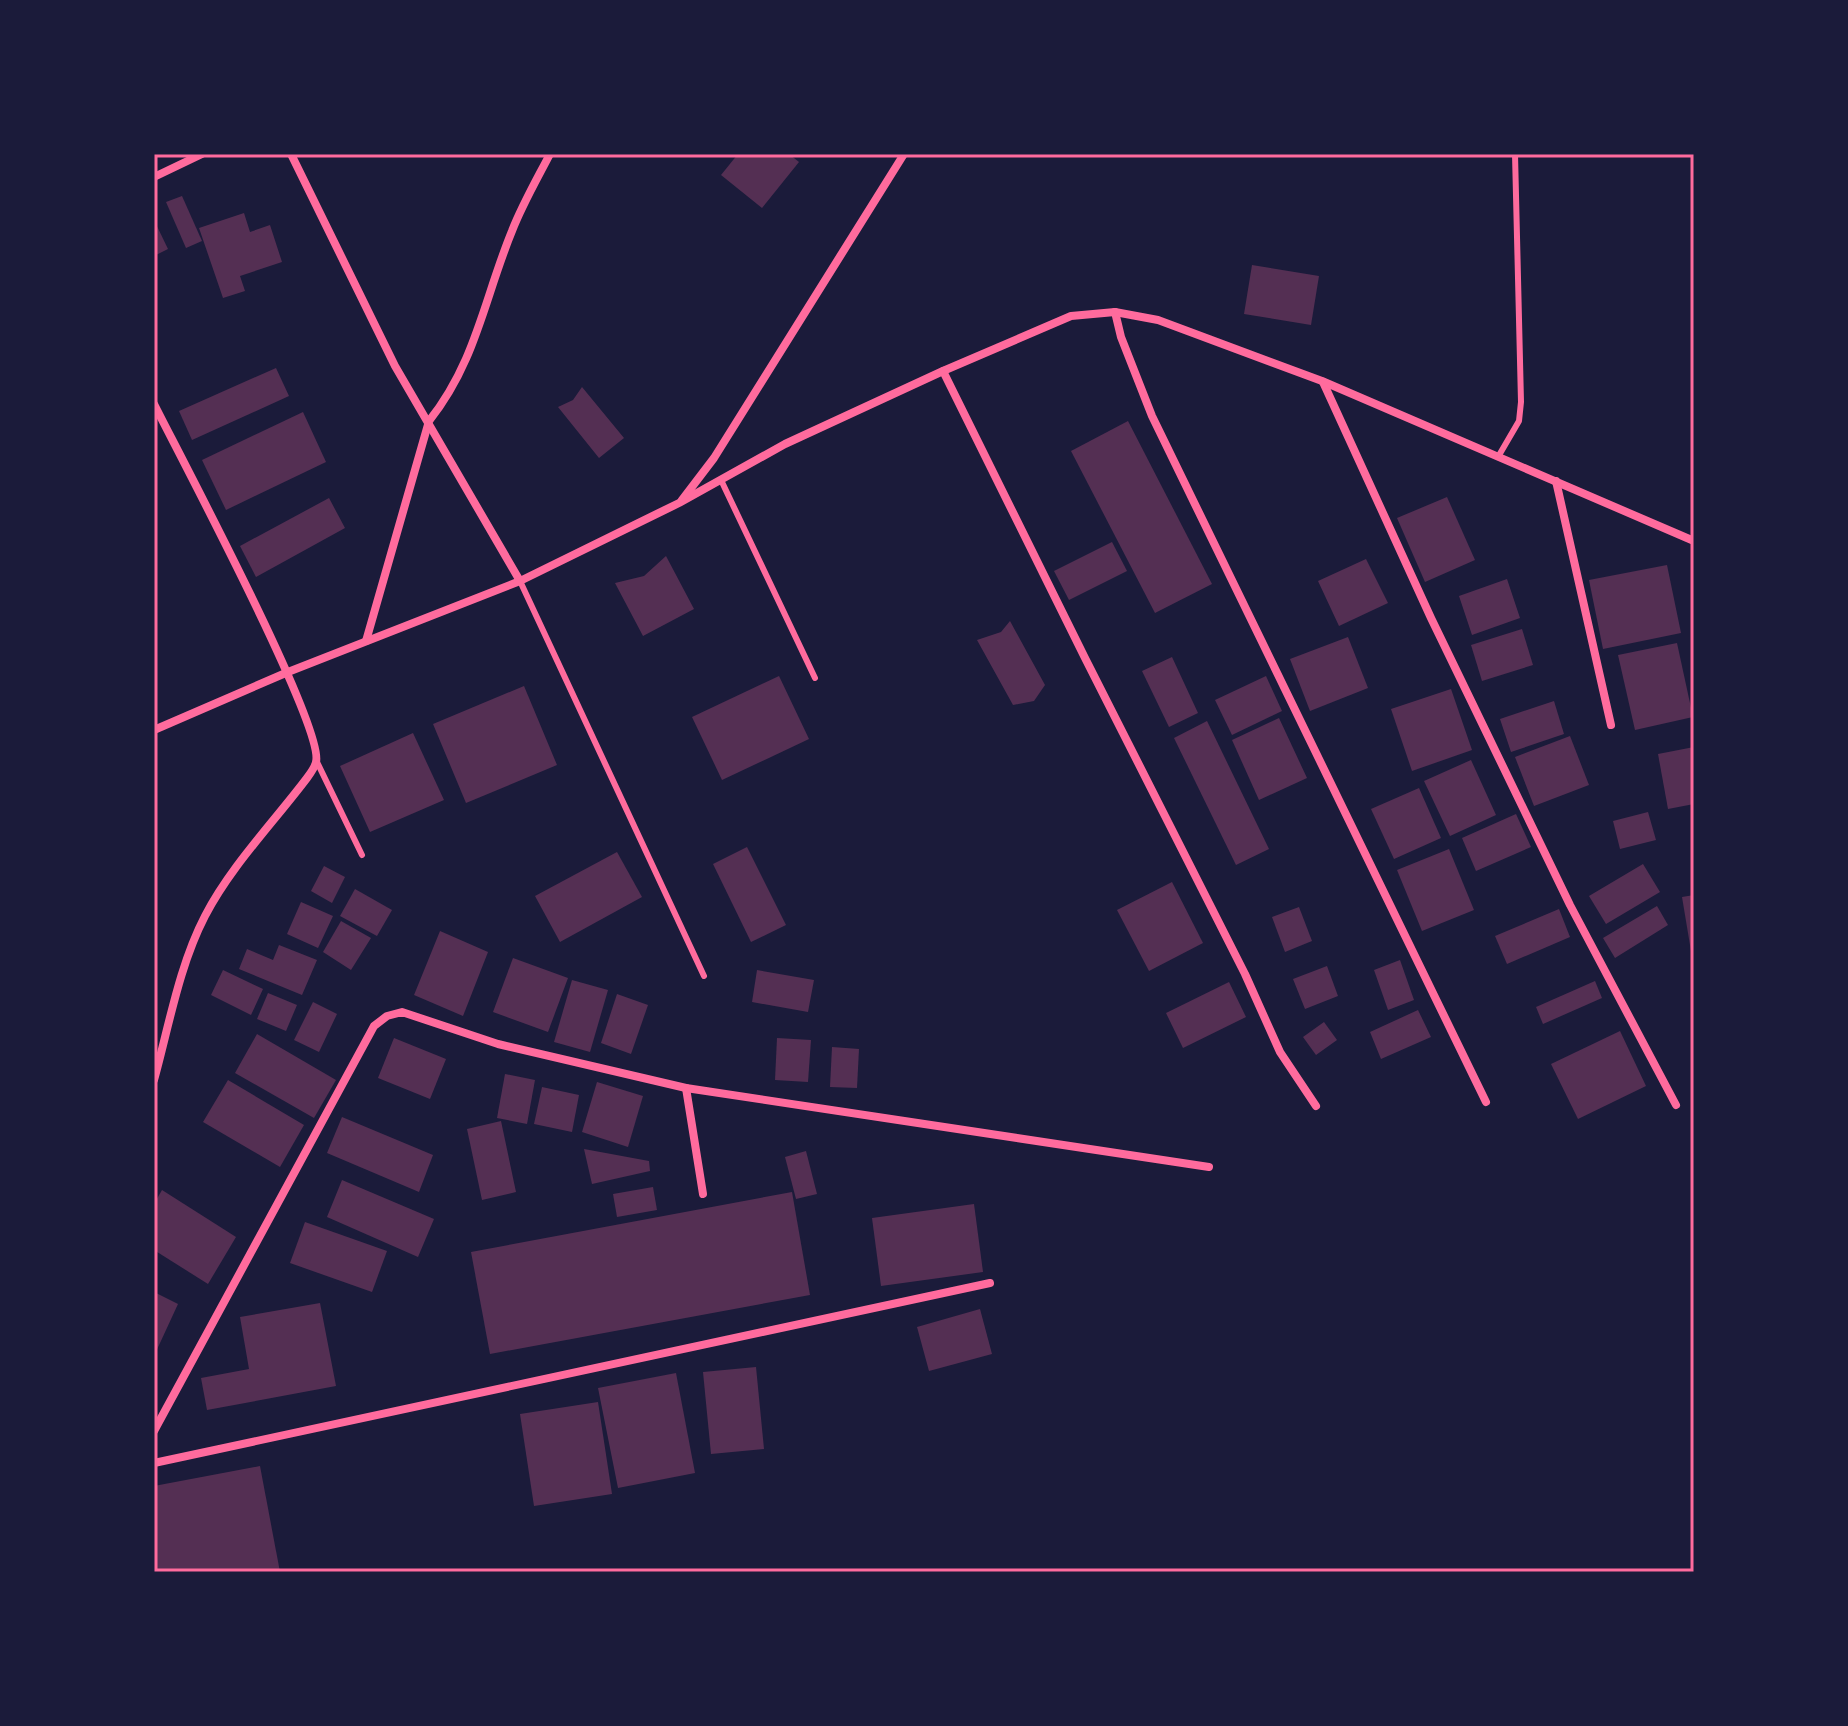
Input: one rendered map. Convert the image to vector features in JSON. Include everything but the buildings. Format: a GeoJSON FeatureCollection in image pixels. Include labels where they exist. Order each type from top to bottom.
{"type":"FeatureCollection","features":[{"type":"Feature","properties":{"kind":"street"},"geometry":{"type":"LineString","coordinates":[[154,177],[202,154]]}},
{"type":"Feature","properties":{"kind":"street"},"geometry":{"type":"LineString","coordinates":[[291,154],[395,366],[520,581]]}},
{"type":"Feature","properties":{"kind":"street"},"geometry":{"type":"LineString","coordinates":[[366,641],[429,421],[447,398],[469,356],[512,230],[550,154]]}},
{"type":"Feature","properties":{"kind":"street"},"geometry":{"type":"LineString","coordinates":[[679,503],[714,458],[904,154]]}},
{"type":"Feature","properties":{"kind":"street"},"geometry":{"type":"LineString","coordinates":[[1115,312],[1121,337],[1152,416],[1486,1102]]}},
{"type":"Feature","properties":{"kind":"street"},"geometry":{"type":"LineString","coordinates":[[154,730],[288,672],[520,581],[679,503],[785,444],[1071,316],[1115,312],[1158,320],[1322,381],[1694,541]]}},
{"type":"Feature","properties":{"kind":"street"},"geometry":{"type":"LineString","coordinates":[[943,371],[1091,671],[1239,960],[1280,1052],[1316,1106]]}},
{"type":"Feature","properties":{"kind":"street"},"geometry":{"type":"LineString","coordinates":[[1322,381],[1431,618],[1559,884],[1676,1105]]}},
{"type":"Feature","properties":{"kind":"street"},"geometry":{"type":"LineString","coordinates":[[154,404],[288,672],[314,742],[317,762],[225,884],[205,916],[191,949],[154,1080]]}},
{"type":"Feature","properties":{"kind":"street"},"geometry":{"type":"LineString","coordinates":[[1556,481],[1611,725]]}},
{"type":"Feature","properties":{"kind":"street"},"geometry":{"type":"LineString","coordinates":[[154,1431],[374,1026],[387,1016],[402,1012],[498,1044],[686,1088],[1209,1167]]}},
{"type":"Feature","properties":{"kind":"street"},"geometry":{"type":"LineString","coordinates":[[686,1088],[703,1194]]}},
{"type":"Feature","properties":{"kind":"street"},"geometry":{"type":"LineString","coordinates":[[154,1463],[990,1283]]}},
{"type":"Feature","properties":{"kind":"lane"},"geometry":{"type":"LineString","coordinates":[[1498,457],[1519,421],[1521,402],[1515,154]]}},
{"type":"Feature","properties":{"kind":"lane"},"geometry":{"type":"LineString","coordinates":[[721,480],[815,678]]}},
{"type":"Feature","properties":{"kind":"lane"},"geometry":{"type":"LineString","coordinates":[[520,581],[704,976]]}},
{"type":"Feature","properties":{"kind":"lane"},"geometry":{"type":"LineString","coordinates":[[317,762],[362,855]]}}]}
